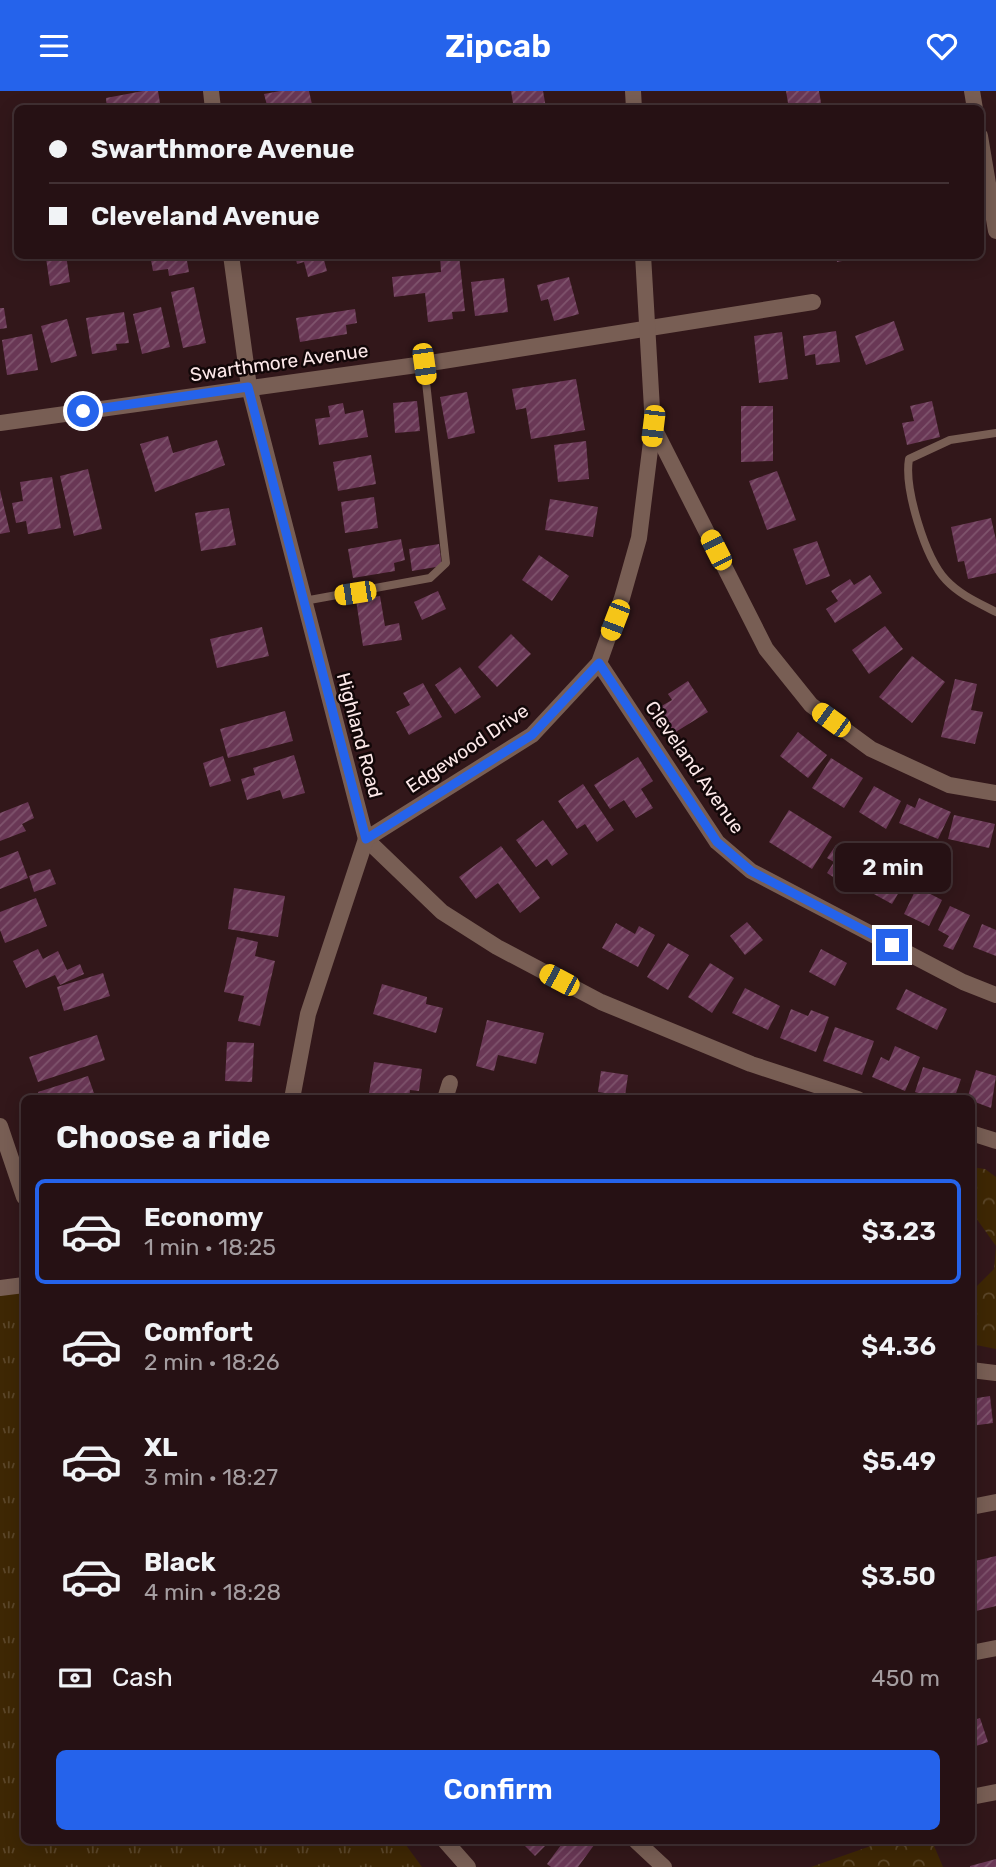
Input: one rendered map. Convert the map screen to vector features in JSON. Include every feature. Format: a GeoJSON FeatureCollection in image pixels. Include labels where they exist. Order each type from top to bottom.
{"type":"FeatureCollection","features":[{"type":"Feature","properties":{"kind":"street"},"geometry":{"type":"LineString","coordinates":[[984,160],[996,231]]}},
{"type":"Feature","properties":{"kind":"street","name":"Highland Road"},"geometry":{"type":"LineString","coordinates":[[232,259],[248,387],[366,839]]}},
{"type":"Feature","properties":{"kind":"street","name":"Edgewood Drive"},"geometry":{"type":"LineString","coordinates":[[366,839],[532,735],[599,663],[639,538],[653,426],[643,259]]}},
{"type":"Feature","properties":{"kind":"street","name":"Swarthmore Avenue"},"geometry":{"type":"LineString","coordinates":[[0,423],[424,364],[813,302]]}},
{"type":"Feature","properties":{"kind":"street"},"geometry":{"type":"LineString","coordinates":[[653,426],[766,649],[811,705],[871,749],[949,785],[996,793]]}},
{"type":"Feature","properties":{"kind":"street","name":"Cleveland Avenue"},"geometry":{"type":"LineString","coordinates":[[599,663],[717,842],[751,871],[963,982],[996,995]]}},
{"type":"Feature","properties":{"kind":"street"},"geometry":{"type":"LineString","coordinates":[[293,1095],[308,1014],[366,839],[442,912],[497,947],[555,978],[601,1002],[751,1064],[846,1095]]}},
{"type":"Feature","properties":{"kind":"street"},"geometry":{"type":"LineString","coordinates":[[0,1126],[21,1188]]}},
{"type":"Feature","properties":{"kind":"street"},"geometry":{"type":"LineString","coordinates":[[975,1134],[996,1141]]}},
{"type":"Feature","properties":{"kind":"street"},"geometry":{"type":"LineString","coordinates":[[0,1288],[21,1285]]}},
{"type":"Feature","properties":{"kind":"street"},"geometry":{"type":"LineString","coordinates":[[975,1370],[996,1373]]}},
{"type":"Feature","properties":{"kind":"street"},"geometry":{"type":"LineString","coordinates":[[975,1506],[996,1502]]}},
{"type":"Feature","properties":{"kind":"street"},"geometry":{"type":"LineString","coordinates":[[975,1652],[996,1648]]}},
{"type":"Feature","properties":{"kind":"street"},"geometry":{"type":"LineString","coordinates":[[975,1796],[996,1792]]}},
{"type":"Feature","properties":{"kind":"street"},"geometry":{"type":"LineString","coordinates":[[448,1844],[468,1867]]}},
{"type":"Feature","properties":{"kind":"street"},"geometry":{"type":"LineString","coordinates":[[639,1844],[664,1867]]}},
{"type":"Feature","properties":{"kind":"lane"},"geometry":{"type":"LineString","coordinates":[[304,601],[429,577],[446,563],[424,364]]}},
{"type":"Feature","properties":{"kind":"lane"},"geometry":{"type":"LineString","coordinates":[[996,433],[950,440],[909,459],[906,473],[916,521],[944,578],[959,591],[996,612]]}},
{"type":"Feature","properties":{"kind":"green space"},"geometry":{"type":"Polygon","coordinates":[[[975,1168],[985,1169],[996,1177],[996,1246],[975,1217],[975,1168]]]}},
{"type":"Feature","properties":{"kind":"green space"},"geometry":{"type":"Polygon","coordinates":[[[996,1246],[996,1349],[975,1345],[975,1288],[994,1269],[996,1246]]]}},
{"type":"Feature","properties":{"kind":"green space"},"geometry":{"type":"Polygon","coordinates":[[[21,1291],[21,1844],[405,1844],[422,1867],[0,1867],[0,1294],[21,1291]]]}},
{"type":"Feature","properties":{"kind":"green space"},"geometry":{"type":"Polygon","coordinates":[[[876,1844],[933,1844],[943,1867],[811,1867],[876,1844]]]}},
{"type":"Feature","properties":{"kind":"building"},"geometry":{"type":"Polygon","coordinates":[[[158,91],[160,105],[107,105],[106,98],[158,91]]]}},
{"type":"Feature","properties":{"kind":"building"},"geometry":{"type":"Polygon","coordinates":[[[309,91],[312,105],[267,105],[264,94],[309,91]]]}},
{"type":"Feature","properties":{"kind":"building"},"geometry":{"type":"Polygon","coordinates":[[[511,91],[543,91],[545,105],[513,105],[511,91]]]}},
{"type":"Feature","properties":{"kind":"building"},"geometry":{"type":"Polygon","coordinates":[[[786,91],[819,91],[821,105],[788,105],[786,91]]]}},
{"type":"Feature","properties":{"kind":"building"},"geometry":{"type":"Polygon","coordinates":[[[46,259],[67,259],[70,282],[50,286],[46,259]]]}},
{"type":"Feature","properties":{"kind":"building"},"geometry":{"type":"Polygon","coordinates":[[[151,259],[187,259],[189,272],[169,276],[168,269],[153,271],[151,259]]]}},
{"type":"Feature","properties":{"kind":"building"},"geometry":{"type":"Polygon","coordinates":[[[296,259],[328,259],[324,260],[327,271],[308,277],[304,262],[297,264],[296,259]]]}},
{"type":"Feature","properties":{"kind":"building"},"geometry":{"type":"Polygon","coordinates":[[[440,259],[459,259],[465,311],[452,312],[453,319],[428,322],[425,293],[394,297],[392,277],[441,272],[440,259]]]}},
{"type":"Feature","properties":{"kind":"building"},"geometry":{"type":"Polygon","coordinates":[[[569,277],[579,314],[554,321],[548,299],[541,301],[537,285],[569,277]]]}},
{"type":"Feature","properties":{"kind":"building"},"geometry":{"type":"Polygon","coordinates":[[[504,278],[508,312],[475,316],[471,282],[504,278]]]}},
{"type":"Feature","properties":{"kind":"building"},"geometry":{"type":"Polygon","coordinates":[[[194,287],[206,343],[183,348],[171,292],[194,287]]]}},
{"type":"Feature","properties":{"kind":"building"},"geometry":{"type":"Polygon","coordinates":[[[161,307],[170,347],[142,354],[133,314],[161,307]]]}},
{"type":"Feature","properties":{"kind":"building"},"geometry":{"type":"Polygon","coordinates":[[[0,308],[4,308],[7,328],[0,329],[0,308]]]}},
{"type":"Feature","properties":{"kind":"building"},"geometry":{"type":"Polygon","coordinates":[[[355,309],[357,323],[346,325],[347,334],[300,342],[296,318],[355,309]]]}},
{"type":"Feature","properties":{"kind":"building"},"geometry":{"type":"Polygon","coordinates":[[[124,312],[129,343],[116,344],[117,350],[92,354],[86,318],[124,312]]]}},
{"type":"Feature","properties":{"kind":"building"},"geometry":{"type":"Polygon","coordinates":[[[67,319],[77,356],[51,363],[41,326],[67,319]]]}},
{"type":"Feature","properties":{"kind":"building"},"geometry":{"type":"Polygon","coordinates":[[[894,321],[904,350],[866,365],[855,336],[894,321]]]}},
{"type":"Feature","properties":{"kind":"building"},"geometry":{"type":"Polygon","coordinates":[[[836,331],[840,362],[816,365],[815,354],[805,356],[803,336],[836,331]]]}},
{"type":"Feature","properties":{"kind":"building"},"geometry":{"type":"Polygon","coordinates":[[[782,332],[788,379],[759,383],[754,336],[782,332]]]}},
{"type":"Feature","properties":{"kind":"building"},"geometry":{"type":"Polygon","coordinates":[[[32,334],[38,370],[7,375],[2,340],[32,334]]]}},
{"type":"Feature","properties":{"kind":"building"},"geometry":{"type":"Polygon","coordinates":[[[576,379],[585,430],[531,439],[526,408],[516,410],[512,389],[576,379]]]}},
{"type":"Feature","properties":{"kind":"building"},"geometry":{"type":"Polygon","coordinates":[[[467,392],[475,433],[448,439],[440,397],[467,392]]]}},
{"type":"Feature","properties":{"kind":"building"},"geometry":{"type":"Polygon","coordinates":[[[417,401],[420,431],[395,433],[393,403],[417,401]]]}},
{"type":"Feature","properties":{"kind":"building"},"geometry":{"type":"Polygon","coordinates":[[[932,401],[940,437],[907,445],[902,423],[914,421],[910,406],[932,401]]]}},
{"type":"Feature","properties":{"kind":"building"},"geometry":{"type":"Polygon","coordinates":[[[343,403],[345,414],[363,410],[368,437],[319,445],[315,419],[330,417],[328,406],[343,403]]]}},
{"type":"Feature","properties":{"kind":"building"},"geometry":{"type":"Polygon","coordinates":[[[741,406],[773,406],[773,461],[741,462],[741,406]]]}},
{"type":"Feature","properties":{"kind":"building"},"geometry":{"type":"Polygon","coordinates":[[[168,436],[173,453],[217,440],[225,465],[155,492],[140,444],[168,436]]]}},
{"type":"Feature","properties":{"kind":"building"},"geometry":{"type":"Polygon","coordinates":[[[586,441],[589,479],[558,482],[554,445],[586,441]]]}},
{"type":"Feature","properties":{"kind":"building"},"geometry":{"type":"Polygon","coordinates":[[[371,455],[376,484],[338,491],[333,462],[371,455]]]}},
{"type":"Feature","properties":{"kind":"building"},"geometry":{"type":"Polygon","coordinates":[[[88,469],[102,529],[74,536],[60,476],[88,469]]]}},
{"type":"Feature","properties":{"kind":"building"},"geometry":{"type":"Polygon","coordinates":[[[777,471],[796,520],[767,530],[749,481],[777,471]]]}},
{"type":"Feature","properties":{"kind":"building"},"geometry":{"type":"Polygon","coordinates":[[[52,477],[61,528],[28,534],[26,521],[16,523],[12,503],[23,501],[20,482],[52,477]]]}},
{"type":"Feature","properties":{"kind":"building"},"geometry":{"type":"Polygon","coordinates":[[[0,490],[10,532],[0,534],[0,490]]]}},
{"type":"Feature","properties":{"kind":"building"},"geometry":{"type":"Polygon","coordinates":[[[374,497],[378,528],[345,533],[341,502],[374,497]]]}},
{"type":"Feature","properties":{"kind":"building"},"geometry":{"type":"Polygon","coordinates":[[[550,499],[598,507],[593,537],[545,530],[550,499]]]}},
{"type":"Feature","properties":{"kind":"building"},"geometry":{"type":"Polygon","coordinates":[[[229,508],[236,545],[201,551],[195,513],[229,508]]]}},
{"type":"Feature","properties":{"kind":"building"},"geometry":{"type":"Polygon","coordinates":[[[991,518],[996,540],[996,573],[968,579],[964,561],[958,562],[951,527],[991,518]]]}},
{"type":"Feature","properties":{"kind":"building"},"geometry":{"type":"Polygon","coordinates":[[[401,539],[405,560],[394,563],[395,571],[353,578],[348,549],[401,539]]]}},
{"type":"Feature","properties":{"kind":"building"},"geometry":{"type":"Polygon","coordinates":[[[817,541],[830,576],[806,585],[793,549],[817,541]]]}},
{"type":"Feature","properties":{"kind":"building"},"geometry":{"type":"Polygon","coordinates":[[[439,544],[442,566],[412,571],[409,549],[439,544]]]}},
{"type":"Feature","properties":{"kind":"building"},"geometry":{"type":"Polygon","coordinates":[[[539,555],[569,576],[552,601],[522,580],[539,555]]]}},
{"type":"Feature","properties":{"kind":"building"},"geometry":{"type":"Polygon","coordinates":[[[870,575],[882,593],[835,623],[826,609],[838,601],[831,591],[850,579],[854,585],[870,575]]]}},
{"type":"Feature","properties":{"kind":"building"},"geometry":{"type":"Polygon","coordinates":[[[438,591],[446,609],[422,620],[414,602],[438,591]]]}},
{"type":"Feature","properties":{"kind":"building"},"geometry":{"type":"Polygon","coordinates":[[[380,596],[385,626],[399,623],[402,640],[363,646],[356,600],[380,596]]]}},
{"type":"Feature","properties":{"kind":"building"},"geometry":{"type":"Polygon","coordinates":[[[885,626],[903,649],[869,674],[852,650],[885,626]]]}},
{"type":"Feature","properties":{"kind":"building"},"geometry":{"type":"Polygon","coordinates":[[[262,627],[269,656],[217,668],[210,639],[262,627]]]}},
{"type":"Feature","properties":{"kind":"building"},"geometry":{"type":"Polygon","coordinates":[[[511,634],[531,654],[497,687],[478,667],[511,634]]]}},
{"type":"Feature","properties":{"kind":"building"},"geometry":{"type":"Polygon","coordinates":[[[912,656],[945,682],[912,723],[879,697],[912,656]]]}},
{"type":"Feature","properties":{"kind":"building"},"geometry":{"type":"Polygon","coordinates":[[[460,667],[481,697],[455,714],[435,685],[460,667]]]}},
{"type":"Feature","properties":{"kind":"building"},"geometry":{"type":"Polygon","coordinates":[[[955,679],[977,684],[971,710],[983,712],[975,744],[941,737],[955,679]]]}},
{"type":"Feature","properties":{"kind":"building"},"geometry":{"type":"Polygon","coordinates":[[[688,681],[708,712],[674,733],[658,708],[672,700],[668,694],[688,681]]]}},
{"type":"Feature","properties":{"kind":"building"},"geometry":{"type":"Polygon","coordinates":[[[423,683],[442,717],[409,735],[396,712],[410,705],[403,693],[423,683]]]}},
{"type":"Feature","properties":{"kind":"building"},"geometry":{"type":"Polygon","coordinates":[[[285,711],[293,741],[228,758],[220,729],[285,711]]]}},
{"type":"Feature","properties":{"kind":"building"},"geometry":{"type":"Polygon","coordinates":[[[798,732],[827,755],[808,778],[780,756],[798,732]]]}},
{"type":"Feature","properties":{"kind":"building"},"geometry":{"type":"Polygon","coordinates":[[[294,755],[305,793],[283,799],[280,790],[247,800],[241,779],[255,775],[253,768],[294,755]]]}},
{"type":"Feature","properties":{"kind":"building"},"geometry":{"type":"Polygon","coordinates":[[[223,756],[231,781],[210,787],[203,763],[223,756]]]}},
{"type":"Feature","properties":{"kind":"building"},"geometry":{"type":"Polygon","coordinates":[[[638,757],[653,781],[641,789],[653,808],[636,818],[624,800],[610,809],[594,785],[638,757]]]}},
{"type":"Feature","properties":{"kind":"building"},"geometry":{"type":"Polygon","coordinates":[[[831,758],[863,778],[844,808],[812,788],[831,758]]]}},
{"type":"Feature","properties":{"kind":"building"},"geometry":{"type":"Polygon","coordinates":[[[583,784],[614,830],[597,842],[585,824],[577,829],[558,801],[583,784]]]}},
{"type":"Feature","properties":{"kind":"building"},"geometry":{"type":"Polygon","coordinates":[[[874,786],[901,801],[886,829],[859,812],[874,786]]]}},
{"type":"Feature","properties":{"kind":"building"},"geometry":{"type":"Polygon","coordinates":[[[919,798],[951,812],[938,839],[899,823],[907,804],[915,808],[919,798]]]}},
{"type":"Feature","properties":{"kind":"building"},"geometry":{"type":"Polygon","coordinates":[[[28,802],[34,818],[22,824],[26,831],[0,841],[0,813],[28,802]]]}},
{"type":"Feature","properties":{"kind":"building"},"geometry":{"type":"Polygon","coordinates":[[[789,810],[832,837],[812,869],[769,842],[789,810]]]}},
{"type":"Feature","properties":{"kind":"building"},"geometry":{"type":"Polygon","coordinates":[[[954,815],[995,824],[989,848],[948,839],[954,815]]]}},
{"type":"Feature","properties":{"kind":"building"},"geometry":{"type":"Polygon","coordinates":[[[543,820],[568,854],[552,866],[547,859],[536,867],[516,840],[543,820]]]}},
{"type":"Feature","properties":{"kind":"building"},"geometry":{"type":"Polygon","coordinates":[[[836,845],[869,866],[853,890],[827,873],[834,862],[827,858],[836,845]]]}},
{"type":"Feature","properties":{"kind":"building"},"geometry":{"type":"Polygon","coordinates":[[[501,846],[540,898],[520,913],[498,883],[476,899],[459,877],[501,846]]]}},
{"type":"Feature","properties":{"kind":"building"},"geometry":{"type":"Polygon","coordinates":[[[18,851],[28,878],[0,889],[0,858],[18,851]]]}},
{"type":"Feature","properties":{"kind":"building"},"geometry":{"type":"Polygon","coordinates":[[[888,863],[909,875],[892,904],[872,893],[888,863]]]}},
{"type":"Feature","properties":{"kind":"building"},"geometry":{"type":"Polygon","coordinates":[[[50,869],[56,884],[34,892],[29,876],[50,869]]]}},
{"type":"Feature","properties":{"kind":"building"},"geometry":{"type":"Polygon","coordinates":[[[917,887],[942,900],[929,926],[904,914],[917,887]]]}},
{"type":"Feature","properties":{"kind":"building"},"geometry":{"type":"Polygon","coordinates":[[[234,888],[285,896],[278,937],[228,929],[234,888]]]}},
{"type":"Feature","properties":{"kind":"building"},"geometry":{"type":"Polygon","coordinates":[[[36,898],[47,926],[5,943],[0,930],[0,912],[36,898]]]}},
{"type":"Feature","properties":{"kind":"building"},"geometry":{"type":"Polygon","coordinates":[[[950,906],[970,915],[953,950],[943,946],[949,936],[938,930],[950,906]]]}},
{"type":"Feature","properties":{"kind":"building"},"geometry":{"type":"Polygon","coordinates":[[[747,922],[763,940],[745,955],[730,936],[747,922]]]}},
{"type":"Feature","properties":{"kind":"building"},"geometry":{"type":"Polygon","coordinates":[[[616,923],[635,934],[639,926],[655,935],[638,967],[602,948],[616,923]]]}},
{"type":"Feature","properties":{"kind":"building"},"geometry":{"type":"Polygon","coordinates":[[[982,924],[996,930],[996,956],[973,947],[982,924]]]}},
{"type":"Feature","properties":{"kind":"building"},"geometry":{"type":"Polygon","coordinates":[[[237,937],[258,942],[255,956],[275,961],[260,1026],[238,1021],[244,996],[224,992],[237,937]]]}},
{"type":"Feature","properties":{"kind":"building"},"geometry":{"type":"Polygon","coordinates":[[[668,943],[689,955],[668,990],[647,977],[668,943]]]}},
{"type":"Feature","properties":{"kind":"building"},"geometry":{"type":"Polygon","coordinates":[[[38,949],[43,959],[58,951],[67,970],[80,964],[84,974],[60,985],[55,975],[26,988],[13,961],[38,949]]]}},
{"type":"Feature","properties":{"kind":"building"},"geometry":{"type":"Polygon","coordinates":[[[821,949],[847,963],[835,986],[809,972],[821,949]]]}},
{"type":"Feature","properties":{"kind":"building"},"geometry":{"type":"Polygon","coordinates":[[[710,963],[734,978],[712,1013],[688,997],[710,963]]]}},
{"type":"Feature","properties":{"kind":"building"},"geometry":{"type":"Polygon","coordinates":[[[103,973],[110,996],[64,1011],[57,987],[103,973]]]}},
{"type":"Feature","properties":{"kind":"building"},"geometry":{"type":"Polygon","coordinates":[[[382,984],[427,997],[426,1004],[443,1008],[436,1033],[373,1014],[382,984]]]}},
{"type":"Feature","properties":{"kind":"building"},"geometry":{"type":"Polygon","coordinates":[[[745,988],[780,1006],[768,1030],[732,1013],[745,988]]]}},
{"type":"Feature","properties":{"kind":"building"},"geometry":{"type":"Polygon","coordinates":[[[906,989],[947,1009],[937,1030],[896,1009],[906,989]]]}},
{"type":"Feature","properties":{"kind":"building"},"geometry":{"type":"Polygon","coordinates":[[[791,1009],[808,1016],[811,1010],[829,1017],[816,1052],[780,1038],[791,1009]]]}},
{"type":"Feature","properties":{"kind":"building"},"geometry":{"type":"Polygon","coordinates":[[[487,1020],[544,1033],[536,1064],[498,1055],[494,1071],[476,1066],[487,1020]]]}},
{"type":"Feature","properties":{"kind":"building"},"geometry":{"type":"Polygon","coordinates":[[[835,1027],[874,1041],[862,1075],[823,1061],[835,1027]]]}},
{"type":"Feature","properties":{"kind":"building"},"geometry":{"type":"Polygon","coordinates":[[[97,1035],[105,1060],[38,1082],[29,1057],[97,1035]]]}},
{"type":"Feature","properties":{"kind":"building"},"geometry":{"type":"Polygon","coordinates":[[[227,1042],[254,1043],[252,1082],[225,1081],[227,1042]]]}},
{"type":"Feature","properties":{"kind":"building"},"geometry":{"type":"Polygon","coordinates":[[[895,1046],[920,1057],[905,1091],[872,1077],[881,1057],[889,1061],[895,1046]]]}},
{"type":"Feature","properties":{"kind":"building"},"geometry":{"type":"Polygon","coordinates":[[[374,1062],[422,1069],[419,1091],[410,1090],[409,1095],[369,1095],[374,1062]]]}},
{"type":"Feature","properties":{"kind":"building"},"geometry":{"type":"Polygon","coordinates":[[[923,1067],[961,1079],[955,1095],[924,1095],[915,1092],[923,1067]]]}},
{"type":"Feature","properties":{"kind":"building"},"geometry":{"type":"Polygon","coordinates":[[[976,1070],[996,1076],[991,1108],[975,1102],[975,1095],[968,1095],[976,1070]]]}},
{"type":"Feature","properties":{"kind":"building"},"geometry":{"type":"Polygon","coordinates":[[[601,1071],[628,1075],[625,1095],[598,1092],[601,1071]]]}},
{"type":"Feature","properties":{"kind":"building"},"geometry":{"type":"Polygon","coordinates":[[[88,1076],[95,1095],[39,1095],[38,1092],[88,1076]]]}},
{"type":"Feature","properties":{"kind":"building"},"geometry":{"type":"Polygon","coordinates":[[[990,1396],[993,1423],[975,1425],[975,1398],[990,1396]]]}},
{"type":"Feature","properties":{"kind":"building"},"geometry":{"type":"Polygon","coordinates":[[[996,1556],[996,1606],[976,1611],[975,1607],[975,1561],[996,1556]]]}},
{"type":"Feature","properties":{"kind":"building"},"geometry":{"type":"Polygon","coordinates":[[[980,1718],[988,1742],[975,1746],[975,1720],[980,1718]]]}},
{"type":"Feature","properties":{"kind":"building"},"geometry":{"type":"Polygon","coordinates":[[[523,1844],[547,1844],[535,1856],[523,1844]]]}},
{"type":"Feature","properties":{"kind":"building"},"geometry":{"type":"Polygon","coordinates":[[[562,1844],[595,1844],[578,1867],[551,1867],[547,1864],[562,1844]]]}},
{"type":"Feature","properties":{"kind":"building"},"geometry":{"type":"Polygon","coordinates":[[[996,1859],[996,1867],[970,1867],[970,1866],[996,1859]]]}},
{"type":"Feature","properties":{"kind":"route"},"geometry":{"type":"LineString","coordinates":[[83,411],[248,387],[366,839],[532,735],[599,663],[717,842],[751,871],[892,945]]}}]}
